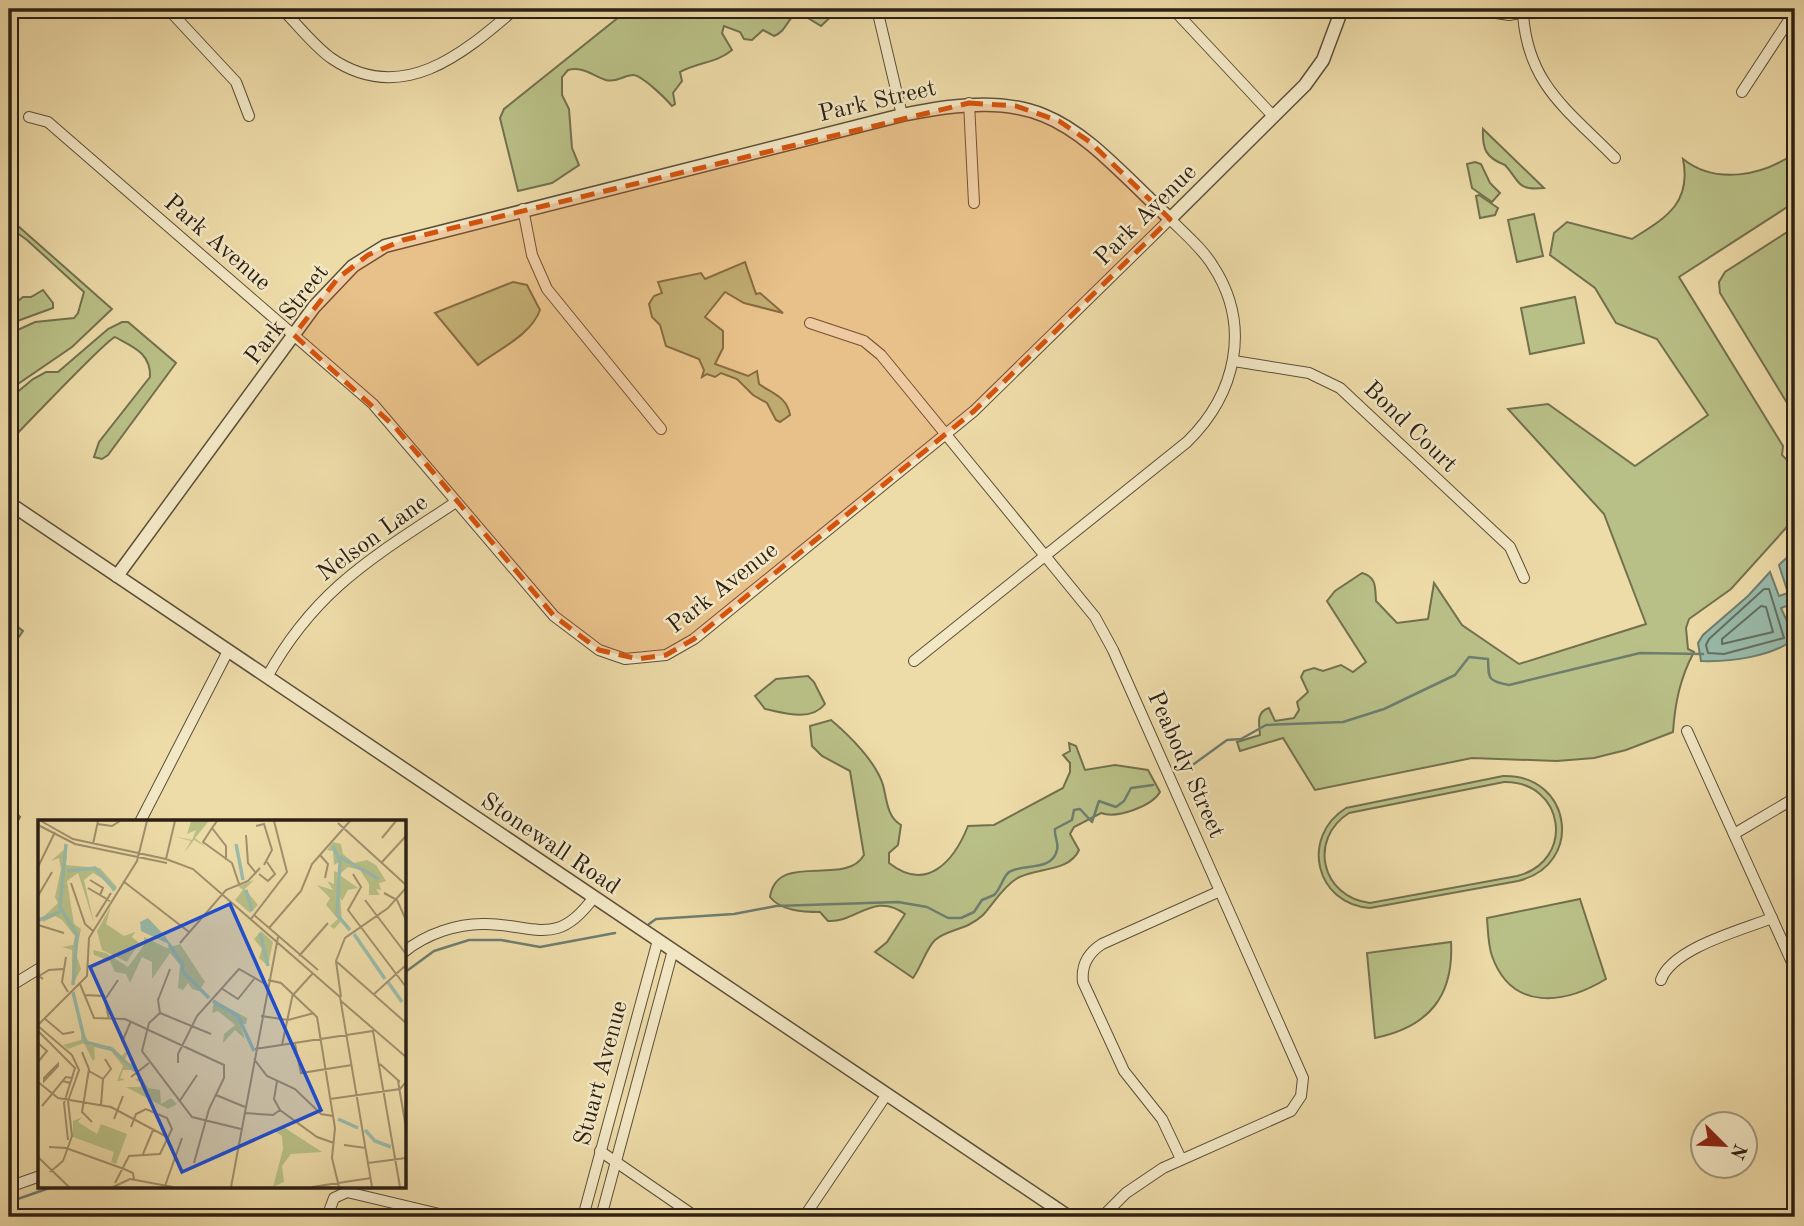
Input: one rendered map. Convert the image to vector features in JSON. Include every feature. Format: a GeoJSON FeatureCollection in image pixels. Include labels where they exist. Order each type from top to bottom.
{"type":"FeatureCollection","features":[{"type":"Feature","properties":{"kind":"street"},"geometry":{"type":"LineString","coordinates":[[168,9],[236,82],[248,116]]}},
{"type":"Feature","properties":{"kind":"street"},"geometry":{"type":"LineString","coordinates":[[288,11],[317,46],[344,66],[369,76],[397,78],[442,64],[515,9]]}},
{"type":"Feature","properties":{"kind":"street"},"geometry":{"type":"LineString","coordinates":[[877,9],[902,115]]}},
{"type":"Feature","properties":{"kind":"street"},"geometry":{"type":"LineString","coordinates":[[1173,9],[1273,116]]}},
{"type":"Feature","properties":{"kind":"street","name":"Park Avenue"},"geometry":{"type":"LineString","coordinates":[[29,117],[41,119],[54,127],[388,419],[554,616],[599,650],[625,659],[649,659],[679,649],[694,639],[946,434],[1072,317],[1315,73],[1342,9]]}},
{"type":"Feature","properties":{"kind":"street"},"geometry":{"type":"LineString","coordinates":[[1471,9],[1493,15],[1523,14],[1543,9]]}},
{"type":"Feature","properties":{"kind":"street"},"geometry":{"type":"LineString","coordinates":[[1742,92],[1795,11]]}},
{"type":"Feature","properties":{"kind":"street"},"geometry":{"type":"LineString","coordinates":[[1523,14],[1528,49],[1546,88],[1615,158]]}},
{"type":"Feature","properties":{"kind":"street"},"geometry":{"type":"LineString","coordinates":[[969,103],[974,202]]}},
{"type":"Feature","properties":{"kind":"street","name":"Park Street"},"geometry":{"type":"LineString","coordinates":[[117,576],[338,278],[368,255],[403,240],[902,115],[969,103],[1016,106],[1059,121],[1090,142],[1201,249],[1221,280],[1235,327],[1234,361],[1221,398],[1198,431],[914,662]]}},
{"type":"Feature","properties":{"kind":"street"},"geometry":{"type":"LineString","coordinates":[[523,209],[531,255],[547,289],[661,429]]}},
{"type":"Feature","properties":{"kind":"street","name":"Peabody Street"},"geometry":{"type":"LineString","coordinates":[[810,323],[848,334],[873,346],[1046,555],[1104,631],[1303,1078],[1297,1104],[1285,1115],[1181,1159],[1144,1180],[1102,1217]]}},
{"type":"Feature","properties":{"kind":"street","name":"Bond Court"},"geometry":{"type":"LineString","coordinates":[[1234,361],[1309,373],[1340,388],[1510,547],[1524,578]]}},
{"type":"Feature","properties":{"kind":"street","name":"Nelson Lane"},"geometry":{"type":"LineString","coordinates":[[267,677],[293,634],[335,586],[456,502]]}},
{"type":"Feature","properties":{"kind":"street","name":"Stonewall Road"},"geometry":{"type":"LineString","coordinates":[[9,503],[1069,1217]]}},
{"type":"Feature","properties":{"kind":"street"},"geometry":{"type":"LineString","coordinates":[[141,820],[228,651]]}},
{"type":"Feature","properties":{"kind":"street"},"geometry":{"type":"LineString","coordinates":[[1687,731],[1795,969]]}},
{"type":"Feature","properties":{"kind":"street"},"geometry":{"type":"LineString","coordinates":[[1734,834],[1795,798]]}},
{"type":"Feature","properties":{"kind":"street"},"geometry":{"type":"LineString","coordinates":[[1181,1159],[1161,1119],[1124,1071],[1083,982],[1082,973],[1087,958],[1102,944],[1220,891]]}},
{"type":"Feature","properties":{"kind":"street"},"geometry":{"type":"LineString","coordinates":[[406,951],[436,933],[464,926],[494,924],[537,932],[555,929],[578,916],[594,897]]}},
{"type":"Feature","properties":{"kind":"street"},"geometry":{"type":"LineString","coordinates":[[1661,980],[1665,970],[1678,957],[1772,918]]}},
{"type":"Feature","properties":{"kind":"street","name":"Stuart Avenue"},"geometry":{"type":"LineString","coordinates":[[583,1217],[658,940]]}},
{"type":"Feature","properties":{"kind":"street","name":"Stuart Avenue"},"geometry":{"type":"LineString","coordinates":[[601,1217],[673,950]]}},
{"type":"Feature","properties":{"kind":"street"},"geometry":{"type":"LineString","coordinates":[[9,987],[38,969]]}},
{"type":"Feature","properties":{"kind":"street"},"geometry":{"type":"LineString","coordinates":[[804,1217],[887,1094]]}},
{"type":"Feature","properties":{"kind":"street"},"geometry":{"type":"LineString","coordinates":[[600,1151],[696,1217]]}},
{"type":"Feature","properties":{"kind":"street"},"geometry":{"type":"LineString","coordinates":[[9,1187],[38,1177]]}},
{"type":"Feature","properties":{"kind":"street"},"geometry":{"type":"LineString","coordinates":[[327,1217],[334,1198],[347,1192],[452,1217]]}},
{"type":"Feature","properties":{"kind":"highlighted area"},"geometry":{"type":"Polygon","coordinates":[[[969,103],[1016,106],[1059,121],[1090,142],[1170,219],[974,411],[694,639],[666,655],[638,659],[599,650],[554,616],[395,427],[294,335],[338,278],[368,255],[403,240],[969,103]]]}},
{"type":"Feature","properties":{"kind":"green space"},"geometry":{"type":"Polygon","coordinates":[[[629,9],[839,9],[821,26],[798,12],[778,34],[774,36],[763,30],[752,40],[744,39],[740,32],[724,26],[722,33],[732,50],[720,58],[680,72],[682,81],[673,93],[675,104],[672,106],[637,76],[630,75],[610,81],[583,70],[568,70],[562,77],[562,95],[569,109],[572,148],[579,165],[552,183],[518,191],[500,118],[504,109],[629,9]]]}},
{"type":"Feature","properties":{"kind":"green space"},"geometry":{"type":"Polygon","coordinates":[[[1483,129],[1544,188],[1523,186],[1505,165],[1489,156],[1483,142],[1483,129]]]}},
{"type":"Feature","properties":{"kind":"green space"},"geometry":{"type":"Polygon","coordinates":[[[1795,153],[1795,202],[1679,277],[1783,446],[1782,455],[1795,468],[1795,518],[1731,589],[1689,619],[1686,628],[1688,649],[1694,652],[1679,691],[1673,732],[1626,750],[1594,758],[1557,761],[1472,758],[1315,790],[1283,738],[1240,751],[1237,742],[1260,735],[1259,718],[1265,710],[1269,708],[1275,721],[1294,718],[1299,710],[1297,702],[1308,692],[1301,677],[1304,671],[1314,668],[1323,671],[1341,665],[1353,672],[1366,662],[1327,601],[1335,591],[1362,573],[1373,580],[1376,601],[1397,623],[1428,619],[1434,583],[1462,625],[1519,664],[1646,624],[1604,514],[1508,409],[1548,404],[1635,466],[1708,415],[1657,339],[1616,323],[1595,288],[1550,255],[1554,233],[1567,222],[1632,239],[1665,216],[1680,199],[1685,174],[1683,159],[1696,167],[1724,175],[1754,172],[1795,153]]]}},
{"type":"Feature","properties":{"kind":"green space"},"geometry":{"type":"Polygon","coordinates":[[[1467,164],[1481,164],[1490,183],[1500,193],[1492,202],[1472,188],[1467,164]]]}},
{"type":"Feature","properties":{"kind":"green space"},"geometry":{"type":"Polygon","coordinates":[[[1479,195],[1498,208],[1495,215],[1480,218],[1476,196],[1479,195]]]}},
{"type":"Feature","properties":{"kind":"green space"},"geometry":{"type":"Polygon","coordinates":[[[1534,214],[1543,256],[1517,262],[1508,220],[1534,214]]]}},
{"type":"Feature","properties":{"kind":"green space"},"geometry":{"type":"Polygon","coordinates":[[[9,218],[112,309],[72,347],[9,390],[9,334],[35,322],[74,318],[84,292],[9,227],[9,218]]]}},
{"type":"Feature","properties":{"kind":"green space"},"geometry":{"type":"Polygon","coordinates":[[[1795,227],[1795,416],[1720,293],[1719,282],[1725,272],[1795,227]]]}},
{"type":"Feature","properties":{"kind":"green space"},"geometry":{"type":"Polygon","coordinates":[[[745,262],[756,294],[760,293],[783,313],[744,303],[725,292],[705,317],[723,331],[723,348],[715,364],[748,376],[757,371],[759,384],[779,396],[786,404],[790,415],[780,422],[776,420],[767,403],[753,395],[737,379],[721,373],[715,377],[707,374],[702,377],[704,370],[699,359],[666,346],[660,325],[652,317],[649,304],[654,296],[662,293],[658,282],[701,273],[705,279],[745,262]]]}},
{"type":"Feature","properties":{"kind":"green space"},"geometry":{"type":"Polygon","coordinates":[[[513,282],[527,285],[540,310],[536,319],[522,334],[478,365],[435,313],[513,282]]]}},
{"type":"Feature","properties":{"kind":"green space"},"geometry":{"type":"Polygon","coordinates":[[[43,290],[53,303],[53,308],[9,324],[9,308],[23,297],[31,297],[43,290]]]}},
{"type":"Feature","properties":{"kind":"green space"},"geometry":{"type":"Polygon","coordinates":[[[1575,297],[1584,343],[1530,354],[1521,308],[1575,297]]]}},
{"type":"Feature","properties":{"kind":"green space"},"geometry":{"type":"Polygon","coordinates":[[[128,322],[176,363],[108,455],[102,459],[94,457],[99,442],[150,377],[150,369],[144,356],[115,337],[9,442],[9,399],[33,379],[46,372],[58,372],[108,329],[128,322]]]}},
{"type":"Feature","properties":{"kind":"green space"},"geometry":{"type":"Polygon","coordinates":[[[9,620],[23,631],[9,651],[9,620]]]}},
{"type":"Feature","properties":{"kind":"green space"},"geometry":{"type":"Polygon","coordinates":[[[808,676],[825,704],[812,713],[797,715],[765,709],[755,696],[776,679],[808,676]]]}},
{"type":"Feature","properties":{"kind":"green space"},"geometry":{"type":"Polygon","coordinates":[[[831,720],[875,767],[890,813],[901,825],[898,845],[889,853],[889,863],[915,875],[927,874],[947,861],[968,826],[994,825],[1063,788],[1070,772],[1070,763],[1063,755],[1070,751],[1069,743],[1076,746],[1085,770],[1115,765],[1148,770],[1160,792],[1150,802],[1134,810],[1116,814],[1101,813],[1074,827],[1070,834],[1079,850],[1074,857],[1067,863],[1016,879],[977,920],[935,940],[913,978],[875,952],[887,942],[905,914],[884,906],[828,921],[820,912],[786,908],[770,897],[775,883],[785,875],[842,869],[855,864],[864,855],[850,771],[822,756],[812,746],[810,726],[831,720]]]}},
{"type":"Feature","properties":{"kind":"green space"},"geometry":{"type":"Polygon","coordinates":[[[1503,776],[1526,779],[1544,789],[1556,804],[1562,822],[1561,840],[1554,858],[1539,872],[1518,881],[1370,908],[1351,904],[1337,895],[1326,882],[1320,867],[1319,851],[1323,835],[1332,820],[1346,808],[1503,776]],[[1504,782],[1349,813],[1336,824],[1328,837],[1326,866],[1331,879],[1340,890],[1353,898],[1370,903],[1517,876],[1536,868],[1548,855],[1555,839],[1556,823],[1550,807],[1540,794],[1524,785],[1504,782]]]}},
{"type":"Feature","properties":{"kind":"green space"},"geometry":{"type":"Polygon","coordinates":[[[9,805],[20,817],[9,838],[9,805]]]}},
{"type":"Feature","properties":{"kind":"green space"},"geometry":{"type":"Polygon","coordinates":[[[1580,899],[1606,979],[1574,994],[1557,997],[1541,998],[1512,987],[1501,974],[1492,956],[1487,918],[1580,899]]]}},
{"type":"Feature","properties":{"kind":"green space"},"geometry":{"type":"Polygon","coordinates":[[[1451,942],[1448,979],[1434,1006],[1410,1026],[1375,1038],[1367,953],[1451,942]]]}},
{"type":"Feature","properties":{"kind":"water"},"geometry":{"type":"Polygon","coordinates":[[[1795,550],[1795,611],[1792,604],[1781,608],[1795,639],[1774,650],[1750,657],[1701,661],[1698,643],[1703,635],[1748,596],[1770,572],[1779,596],[1788,593],[1779,565],[1795,550]]]}},
{"type":"Feature","properties":{"kind":"waterway"},"geometry":{"type":"LineString","coordinates":[[1187,769],[1227,740],[1241,739],[1266,725],[1343,722],[1384,709],[1455,675],[1469,657],[1488,659],[1490,677],[1496,682],[1509,685],[1640,653],[1703,654]]}},
{"type":"Feature","properties":{"kind":"waterway"},"geometry":{"type":"LineString","coordinates":[[649,924],[656,919],[734,914],[776,906],[898,902],[927,907],[948,918],[961,918],[974,912],[982,900],[994,895],[1009,872],[1043,864],[1054,857],[1057,850],[1055,829],[1072,820],[1074,810],[1080,809],[1092,822],[1099,801],[1116,807],[1124,801],[1131,788],[1153,785]]}},
{"type":"Feature","properties":{"kind":"waterway"},"geometry":{"type":"LineString","coordinates":[[406,972],[434,951],[469,940],[501,940],[540,947],[615,933]]}},
{"type":"Feature","properties":{"kind":"waterway"},"geometry":{"type":"LineString","coordinates":[[9,1202],[49,1188]]}}]}
